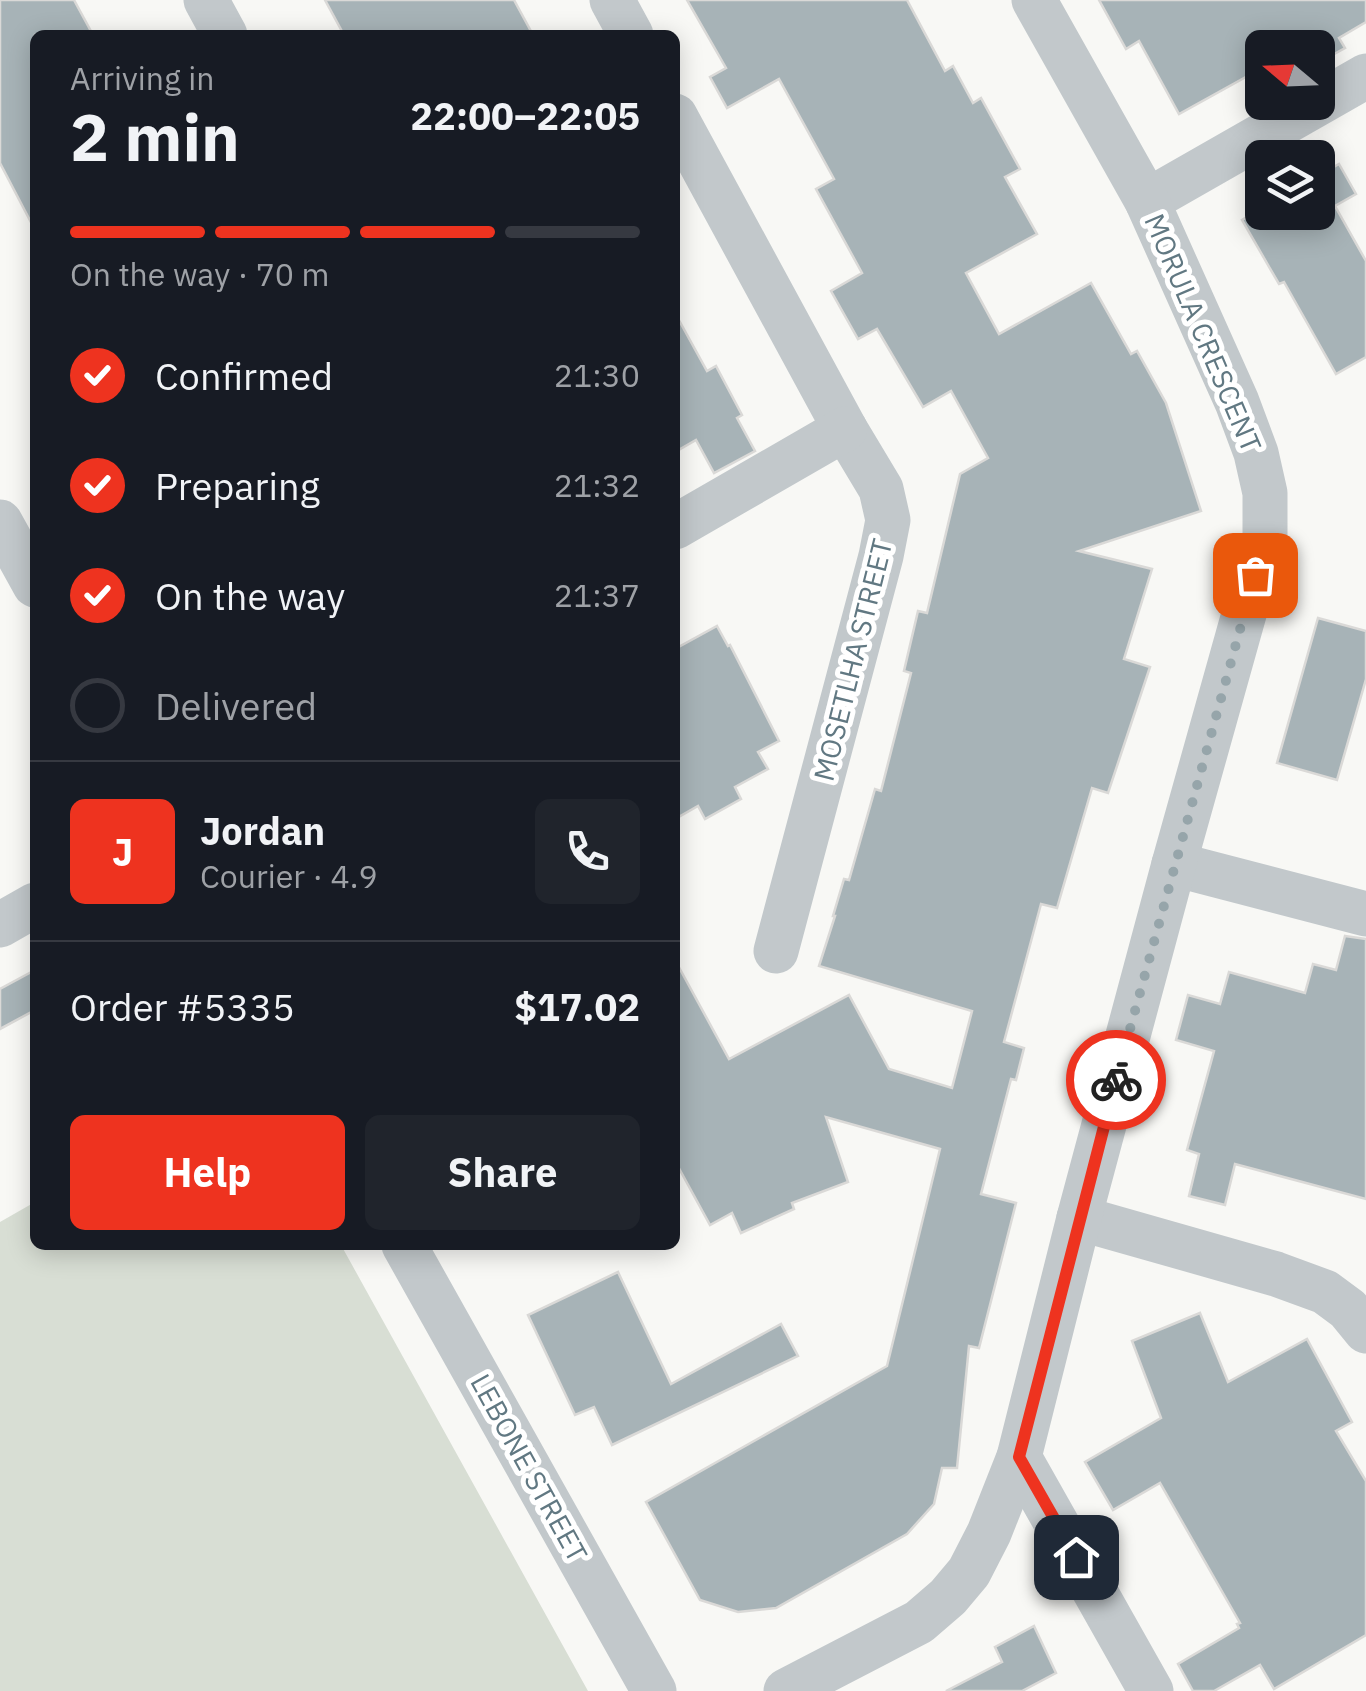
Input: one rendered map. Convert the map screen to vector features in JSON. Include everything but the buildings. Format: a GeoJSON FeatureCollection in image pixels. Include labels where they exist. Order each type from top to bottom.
{"type":"FeatureCollection","features":[{"type":"Feature","properties":{"kind":"street"},"geometry":{"type":"LineString","coordinates":[[206,0],[222,30]]}},
{"type":"Feature","properties":{"kind":"street"},"geometry":{"type":"LineString","coordinates":[[612,0],[628,30]]}},
{"type":"Feature","properties":{"kind":"street","name":"MORULA CRESCENT"},"geometry":{"type":"LineString","coordinates":[[786,1691],[918,1622],[948,1598],[969,1572],[989,1533],[1019,1457],[1079,1218],[1265,539],[1266,492],[1237,402],[1147,201],[1034,0]]}},
{"type":"Feature","properties":{"kind":"street"},"geometry":{"type":"LineString","coordinates":[[1147,201],[1366,76]]}},
{"type":"Feature","properties":{"kind":"street","name":"MOSETLHA STREET"},"geometry":{"type":"LineString","coordinates":[[680,125],[881,489],[888,520],[776,952]]}},
{"type":"Feature","properties":{"kind":"street"},"geometry":{"type":"LineString","coordinates":[[680,524],[845,430]]}},
{"type":"Feature","properties":{"kind":"street"},"geometry":{"type":"LineString","coordinates":[[0,522],[30,576]]}},
{"type":"Feature","properties":{"kind":"street"},"geometry":{"type":"LineString","coordinates":[[1174,864],[1366,914]]}},
{"type":"Feature","properties":{"kind":"street"},"geometry":{"type":"LineString","coordinates":[[0,925],[30,908]]}},
{"type":"Feature","properties":{"kind":"street"},"geometry":{"type":"LineString","coordinates":[[1079,1218],[1276,1274],[1325,1292],[1348,1309],[1366,1331]]}},
{"type":"Feature","properties":{"kind":"street","name":"LEBONE STREET"},"geometry":{"type":"LineString","coordinates":[[407,1250],[654,1691]]}},
{"type":"Feature","properties":{"kind":"street"},"geometry":{"type":"LineString","coordinates":[[1019,1457],[1151,1691]]}},
{"type":"Feature","properties":{"kind":"shaded area"},"geometry":{"type":"Polygon","coordinates":[[[30,1205],[30,1250],[344,1250],[588,1691],[0,1691],[0,1222],[30,1205]]]}},
{"type":"Feature","properties":{"kind":"way so far"},"geometry":{"type":"LineString","coordinates":[[1116,1080],[1255,575]]}},
{"type":"Feature","properties":{"kind":"route"},"geometry":{"type":"LineString","coordinates":[[1076,1557],[1019,1457],[1116,1080]]}}]}
